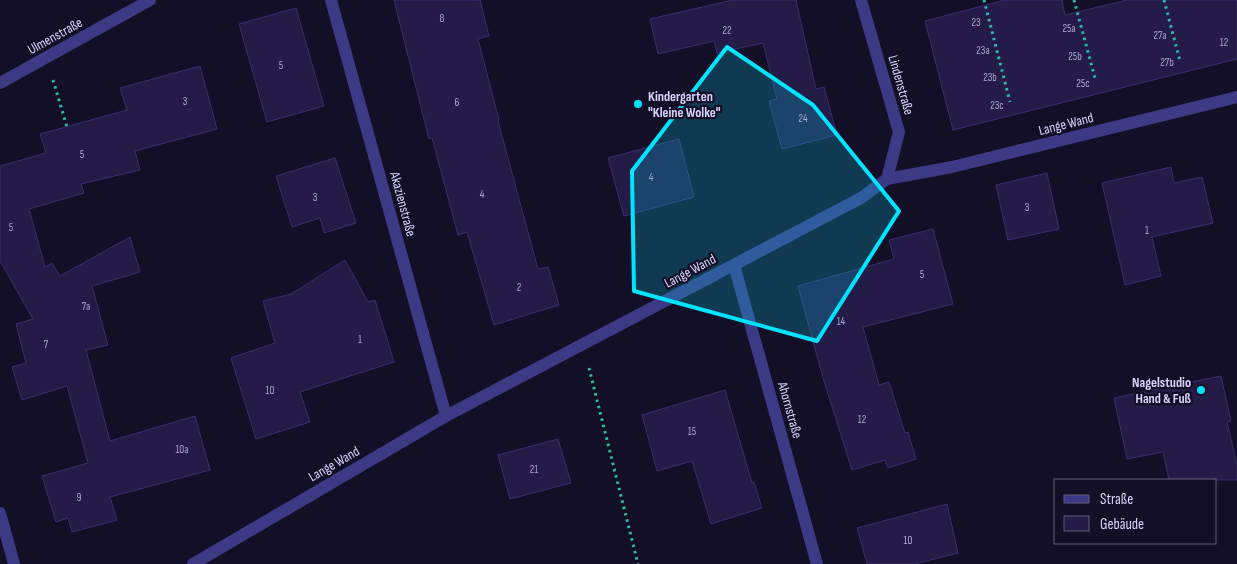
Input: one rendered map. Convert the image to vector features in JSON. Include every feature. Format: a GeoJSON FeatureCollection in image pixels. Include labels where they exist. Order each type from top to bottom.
{"type":"FeatureCollection","features":[{"type":"Feature","properties":{"kind":"street","name":"Ulmenstraße"},"geometry":{"type":"LineString","coordinates":[[0,83],[150,0]]}},
{"type":"Feature","properties":{"kind":"street","name":"Akazienstraße"},"geometry":{"type":"LineString","coordinates":[[331,0],[446,416]]}},
{"type":"Feature","properties":{"kind":"street","name":"Lindenstraße"},"geometry":{"type":"LineString","coordinates":[[861,0],[899,132],[887,179]]}},
{"type":"Feature","properties":{"kind":"street","name":"Lange Wand"},"geometry":{"type":"LineString","coordinates":[[193,564],[446,416],[861,198],[887,179],[952,167],[1237,97]]}},
{"type":"Feature","properties":{"kind":"street","name":"Ahornstraße"},"geometry":{"type":"LineString","coordinates":[[734,265],[817,564]]}},
{"type":"Feature","properties":{"kind":"street"},"geometry":{"type":"LineString","coordinates":[[0,513],[14,564]]}},
{"type":"Feature","properties":{"kind":"path"},"geometry":{"type":"LineString","coordinates":[[984,0],[1010,102]]}},
{"type":"Feature","properties":{"kind":"path"},"geometry":{"type":"LineString","coordinates":[[1074,0],[1095,78]]}},
{"type":"Feature","properties":{"kind":"path"},"geometry":{"type":"LineString","coordinates":[[1164,0],[1180,61]]}},
{"type":"Feature","properties":{"kind":"path"},"geometry":{"type":"LineString","coordinates":[[43,60],[52,76],[67,127]]}},
{"type":"Feature","properties":{"kind":"path"},"geometry":{"type":"LineString","coordinates":[[582,343],[638,564]]}},
{"type":"Feature","properties":{"kind":"highlighted area"},"geometry":{"type":"Polygon","coordinates":[[[727,47],[813,105],[899,211],[817,341],[634,291],[632,171],[727,47]]]}},
{"type":"Feature","properties":{"kind":"building"},"geometry":{"type":"Polygon","coordinates":[[[394,0],[480,0],[489,36],[478,39],[498,121],[538,269],[548,267],[559,305],[494,325],[467,232],[458,235],[432,138],[429,139],[394,0]]]}},
{"type":"Feature","properties":{"kind":"building"},"geometry":{"type":"Polygon","coordinates":[[[733,0],[796,0],[816,89],[824,87],[837,135],[782,149],[769,101],[777,99],[763,43],[717,53],[714,41],[658,54],[650,19],[733,0]]]}},
{"type":"Feature","properties":{"kind":"building"},"geometry":{"type":"Polygon","coordinates":[[[1005,0],[1062,0],[1065,15],[1127,0],[1237,0],[1237,59],[953,130],[925,21],[1005,0]]]}},
{"type":"Feature","properties":{"kind":"building"},"geometry":{"type":"Polygon","coordinates":[[[296,8],[324,106],[267,122],[239,24],[296,8]]]}},
{"type":"Feature","properties":{"kind":"building"},"geometry":{"type":"Polygon","coordinates":[[[200,66],[217,129],[135,151],[140,170],[81,184],[84,193],[29,209],[45,267],[52,263],[60,276],[130,237],[140,272],[92,286],[108,345],[86,350],[110,441],[195,416],[210,470],[110,497],[117,520],[72,532],[68,518],[56,522],[42,476],[88,463],[67,386],[22,400],[12,367],[26,363],[16,324],[33,319],[0,261],[0,166],[46,153],[40,134],[127,110],[120,88],[200,66]]]}},
{"type":"Feature","properties":{"kind":"building"},"geometry":{"type":"Polygon","coordinates":[[[679,139],[694,197],[624,216],[608,158],[679,139]]]}},
{"type":"Feature","properties":{"kind":"building"},"geometry":{"type":"Polygon","coordinates":[[[335,158],[356,223],[324,233],[320,218],[292,227],[276,176],[335,158]]]}},
{"type":"Feature","properties":{"kind":"building"},"geometry":{"type":"Polygon","coordinates":[[[1171,167],[1174,183],[1202,177],[1213,223],[1152,237],[1161,276],[1125,285],[1102,183],[1171,167]]]}},
{"type":"Feature","properties":{"kind":"building"},"geometry":{"type":"Polygon","coordinates":[[[1047,173],[1059,229],[1008,240],[996,185],[1047,173]]]}},
{"type":"Feature","properties":{"kind":"building"},"geometry":{"type":"Polygon","coordinates":[[[933,229],[953,304],[863,327],[879,385],[889,382],[905,433],[908,432],[916,459],[888,468],[885,460],[852,470],[823,378],[798,286],[894,259],[889,240],[933,229]]]}},
{"type":"Feature","properties":{"kind":"building"},"geometry":{"type":"Polygon","coordinates":[[[345,260],[368,302],[375,300],[394,362],[300,392],[310,422],[256,439],[231,358],[275,343],[263,301],[291,294],[345,260]]]}},
{"type":"Feature","properties":{"kind":"building"},"geometry":{"type":"Polygon","coordinates":[[[1221,376],[1231,421],[1227,422],[1237,465],[1237,480],[1169,479],[1163,452],[1127,459],[1114,398],[1221,376]]]}},
{"type":"Feature","properties":{"kind":"building"},"geometry":{"type":"Polygon","coordinates":[[[725,390],[752,483],[754,482],[762,508],[711,524],[692,461],[657,471],[642,415],[725,390]]]}},
{"type":"Feature","properties":{"kind":"building"},"geometry":{"type":"Polygon","coordinates":[[[558,439],[571,483],[510,499],[498,455],[558,439]]]}},
{"type":"Feature","properties":{"kind":"building"},"geometry":{"type":"Polygon","coordinates":[[[947,504],[958,553],[915,564],[867,564],[857,528],[947,504]]]}},
{"type":"Feature","properties":{"kind":"place","name":"Kindergarten \"Kleine Wolke\""},"geometry":{"type":"Point","coordinates":[638,104]}},
{"type":"Feature","properties":{"kind":"place","name":"Nagelstudio Hand & Fuß"},"geometry":{"type":"Point","coordinates":[1201,390]}}]}
